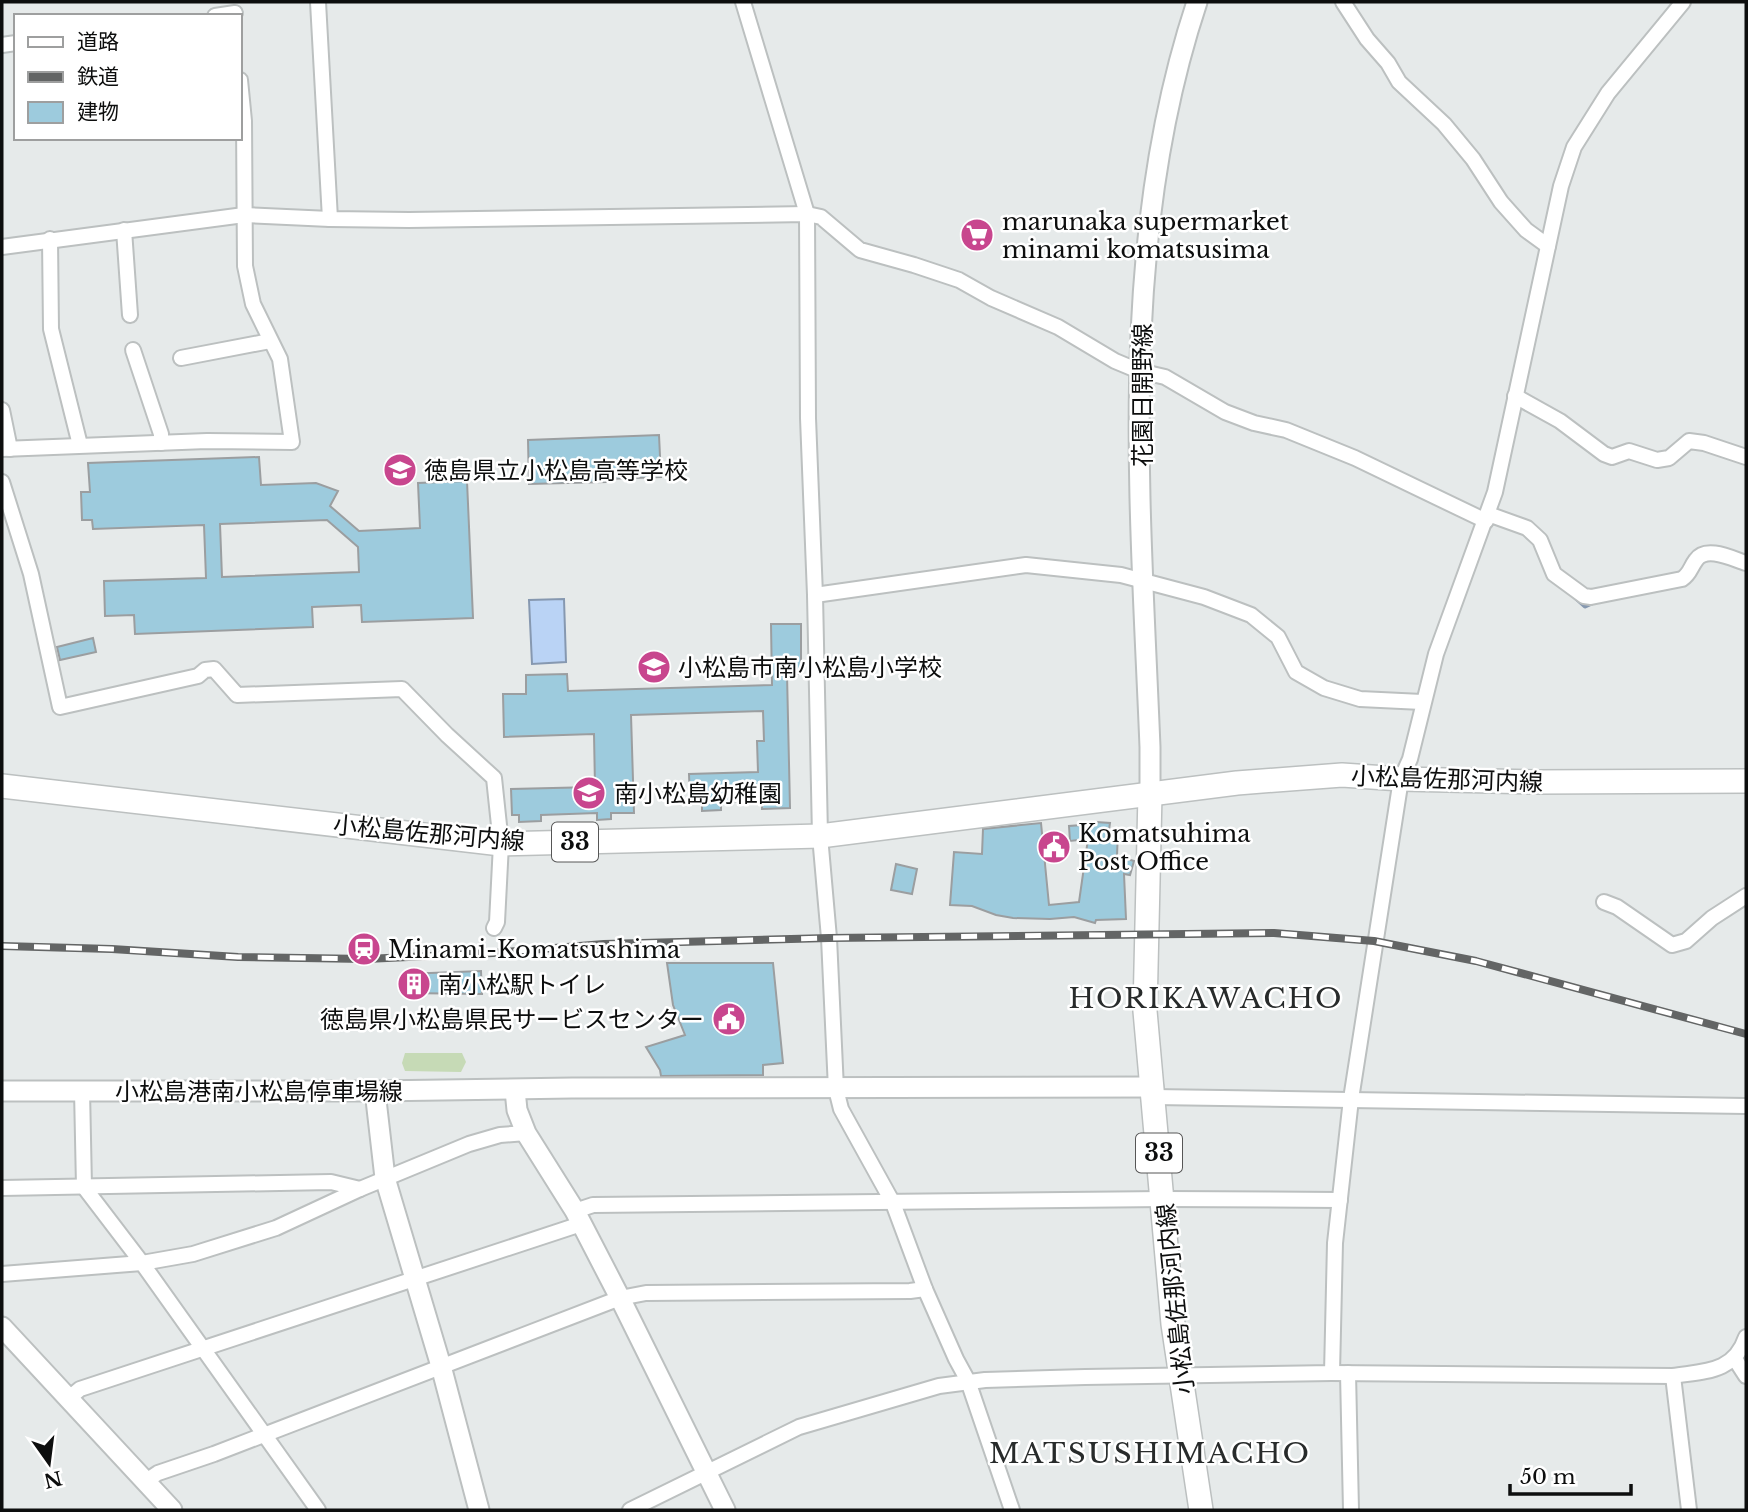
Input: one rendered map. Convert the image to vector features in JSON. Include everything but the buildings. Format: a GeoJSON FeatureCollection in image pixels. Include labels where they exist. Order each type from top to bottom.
{"type":"FeatureCollection","features":[{"type":"Feature","properties":{"kind":"main road","name":"花園日開野線"},"geometry":{"type":"LineString","coordinates":[[1150,794],[1139,371],[1144,272],[1158,156],[1183,44],[1197,2]]}},
{"type":"Feature","properties":{"kind":"main road","name":"小松島佐那河内線"},"geometry":{"type":"LineString","coordinates":[[2,786],[501,844],[820,836],[1237,783],[1342,775],[1535,782],[1746,781]]}},
{"type":"Feature","properties":{"kind":"main road","name":"小松島佐那河内線"},"geometry":{"type":"LineString","coordinates":[[1150,794],[1145,1012],[1164,1199],[1173,1324],[1201,1510]]}},
{"type":"Feature","properties":{"kind":"main road","name":"小松島港南小松島停車場線"},"geometry":{"type":"LineString","coordinates":[[2,1091],[836,1089],[1153,1092]]}},
{"type":"Feature","properties":{"kind":"main road"},"geometry":{"type":"LineString","coordinates":[[515,1090],[517,1110],[526,1133],[578,1218],[725,1510]]}},
{"type":"Feature","properties":{"kind":"main road"},"geometry":{"type":"LineString","coordinates":[[375,1091],[385,1178],[441,1366],[479,1510]]}},
{"type":"Feature","properties":{"kind":"main road"},"geometry":{"type":"LineString","coordinates":[[2,1327],[172,1510]]}},
{"type":"Feature","properties":{"kind":"street"},"geometry":{"type":"LineString","coordinates":[[318,2],[330,219]]}},
{"type":"Feature","properties":{"kind":"street"},"geometry":{"type":"LineString","coordinates":[[743,2],[807,214],[808,418],[816,595],[820,836],[829,938],[836,1089],[841,1110],[893,1203],[925,1289],[968,1381],[1012,1510]]}},
{"type":"Feature","properties":{"kind":"street"},"geometry":{"type":"LineString","coordinates":[[1343,2],[1367,40],[1388,63],[1399,82],[1444,124],[1473,159],[1501,202],[1527,230],[1548,246]]}},
{"type":"Feature","properties":{"kind":"street"},"geometry":{"type":"LineString","coordinates":[[1332,1373],[1335,1243],[1351,1099],[1401,779],[1410,759],[1436,654],[1487,518],[1516,396],[1560,186],[1574,148],[1608,93],[1683,2]]}},
{"type":"Feature","properties":{"kind":"street"},"geometry":{"type":"LineString","coordinates":[[2,410],[6,449],[161,443],[292,442],[280,359],[253,304],[245,266],[242,100]]}},
{"type":"Feature","properties":{"kind":"street"},"geometry":{"type":"LineString","coordinates":[[2,247],[244,215],[330,219],[807,214],[821,217],[860,250],[959,280],[991,298],[1058,327],[1115,361],[1139,371],[1166,377],[1225,412],[1254,423],[1286,430],[1487,518],[1527,528],[1540,540],[1554,574],[1584,596],[1591,597],[1682,579],[1689,574],[1697,558],[1710,554],[1746,563]]}},
{"type":"Feature","properties":{"kind":"street"},"geometry":{"type":"LineString","coordinates":[[124,230],[130,315]]}},
{"type":"Feature","properties":{"kind":"street"},"geometry":{"type":"LineString","coordinates":[[50,239],[51,329],[80,445]]}},
{"type":"Feature","properties":{"kind":"street"},"geometry":{"type":"LineString","coordinates":[[181,358],[270,341]]}},
{"type":"Feature","properties":{"kind":"street"},"geometry":{"type":"LineString","coordinates":[[133,350],[161,434],[161,443]]}},
{"type":"Feature","properties":{"kind":"street"},"geometry":{"type":"LineString","coordinates":[[1516,396],[1560,421],[1612,457],[1629,451],[1657,460],[1669,458],[1689,441],[1704,443],[1746,457]]}},
{"type":"Feature","properties":{"kind":"street"},"geometry":{"type":"LineString","coordinates":[[2,482],[31,574],[60,707],[198,676],[205,670],[214,669],[237,695],[402,689],[494,778],[501,844],[497,922],[494,928]]}},
{"type":"Feature","properties":{"kind":"street"},"geometry":{"type":"LineString","coordinates":[[816,595],[1026,565],[1121,575],[1205,597],[1251,615],[1278,637],[1296,672],[1324,688],[1360,699],[1422,702]]}},
{"type":"Feature","properties":{"kind":"street"},"geometry":{"type":"LineString","coordinates":[[1604,902],[1617,907],[1672,945],[1686,941],[1712,918],[1746,897]]}},
{"type":"Feature","properties":{"kind":"street"},"geometry":{"type":"LineString","coordinates":[[82,1090],[84,1187],[142,1263],[318,1510]]}},
{"type":"Feature","properties":{"kind":"street"},"geometry":{"type":"LineString","coordinates":[[1153,1092],[1351,1099],[1746,1106]]}},
{"type":"Feature","properties":{"kind":"street"},"geometry":{"type":"LineString","coordinates":[[2,1274],[142,1263],[193,1254],[276,1228],[385,1178],[480,1141],[500,1135],[526,1133]]}},
{"type":"Feature","properties":{"kind":"street"},"geometry":{"type":"LineString","coordinates":[[2,1188],[331,1182],[360,1189]]}},
{"type":"Feature","properties":{"kind":"street"},"geometry":{"type":"LineString","coordinates":[[68,1399],[80,1389],[415,1279],[578,1218],[593,1205],[1164,1199],[1340,1200]]}},
{"type":"Feature","properties":{"kind":"street"},"geometry":{"type":"LineString","coordinates":[[146,1481],[158,1473],[265,1435],[620,1298],[646,1293],[925,1289]]}},
{"type":"Feature","properties":{"kind":"street"},"geometry":{"type":"LineString","coordinates":[[630,1510],[799,1427],[939,1386],[968,1381],[1332,1373],[1673,1376],[1720,1368],[1735,1359],[1746,1337]]}},
{"type":"Feature","properties":{"kind":"street"},"geometry":{"type":"LineString","coordinates":[[1735,1359],[1746,1376]]}},
{"type":"Feature","properties":{"kind":"street"},"geometry":{"type":"LineString","coordinates":[[1348,1373],[1351,1510]]}},
{"type":"Feature","properties":{"kind":"street"},"geometry":{"type":"LineString","coordinates":[[1673,1376],[1689,1510]]}},
{"type":"Feature","properties":{"kind":"green space"},"geometry":{"type":"Polygon","coordinates":[[[405,1053],[462,1053],[466,1062],[461,1072],[405,1071],[402,1063],[405,1053]]]}},
{"type":"Feature","properties":{"kind":"water"},"geometry":{"type":"Polygon","coordinates":[[[564,599],[566,662],[532,664],[529,600],[564,599]]]}},
{"type":"Feature","properties":{"kind":"waterway"},"geometry":{"type":"LineString","coordinates":[[1575,597],[1585,606],[1596,601]]}},
{"type":"Feature","properties":{"kind":"railway"},"geometry":{"type":"LineString","coordinates":[[2,946],[112,949],[238,957],[366,959],[604,944],[829,938],[1274,933],[1374,941],[1476,961],[1746,1034]]}},
{"type":"Feature","properties":{"kind":"place","name":"marunaka supermarket minami komatsusima"},"geometry":{"type":"Point","coordinates":[977,235]}},
{"type":"Feature","properties":{"kind":"place","name":"徳島県立小松島高等学校"},"geometry":{"type":"Point","coordinates":[400,470]}},
{"type":"Feature","properties":{"kind":"place","name":"小松島市南小松島小学校"},"geometry":{"type":"Point","coordinates":[654,667]}},
{"type":"Feature","properties":{"kind":"place","name":"南小松島幼稚園"},"geometry":{"type":"Point","coordinates":[589,793]}},
{"type":"Feature","properties":{"kind":"place","name":"Komatsuhima Post Office"},"geometry":{"type":"Point","coordinates":[1054,847]}},
{"type":"Feature","properties":{"kind":"place","name":"Minami-Komatsushima"},"geometry":{"type":"Point","coordinates":[364,949]}},
{"type":"Feature","properties":{"kind":"place","name":"南小松駅トイレ"},"geometry":{"type":"Point","coordinates":[414,984]}},
{"type":"Feature","properties":{"kind":"place","name":"徳島県小松島県民サービスセンター"},"geometry":{"type":"Point","coordinates":[729,1019]}},
{"type":"Feature","properties":{"kind":"district","name":"HORIKAWACHO"},"geometry":{"type":"Point","coordinates":[1206,998]}},
{"type":"Feature","properties":{"kind":"district","name":"MATSUSHIMACHO"},"geometry":{"type":"Point","coordinates":[1150,1453]}}]}
